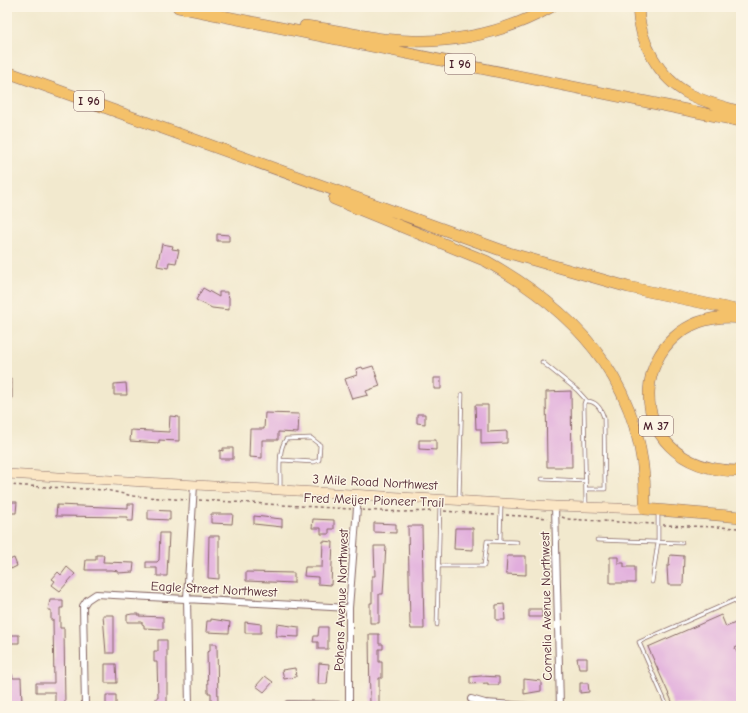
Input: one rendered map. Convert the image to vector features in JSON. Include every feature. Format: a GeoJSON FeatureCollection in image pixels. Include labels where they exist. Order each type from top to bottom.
{"type":"FeatureCollection","features":[{"type":"Feature","properties":{"kind":"highway","name":"I 96"},"geometry":{"type":"LineString","coordinates":[[178,7],[741,121]]}},
{"type":"Feature","properties":{"kind":"highway"},"geometry":{"type":"LineString","coordinates":[[232,18],[316,28],[393,40],[436,41],[476,36],[500,30],[523,21],[551,7]]}},
{"type":"Feature","properties":{"kind":"highway"},"geometry":{"type":"LineString","coordinates":[[638,7],[642,35],[651,56],[674,84],[707,102],[741,112]]}},
{"type":"Feature","properties":{"kind":"highway","name":"I 96"},"geometry":{"type":"LineString","coordinates":[[7,72],[509,253],[628,287],[741,311]]}},
{"type":"Feature","properties":{"kind":"highway"},"geometry":{"type":"LineString","coordinates":[[288,174],[325,195],[486,261],[509,274],[563,315],[598,352],[614,377],[625,401],[637,434],[646,477],[645,509]]}},
{"type":"Feature","properties":{"kind":"highway","name":"M 37"},"geometry":{"type":"LineString","coordinates":[[741,318],[711,319],[692,325],[679,333],[666,346],[657,360],[651,374],[648,391],[649,406],[653,420],[661,436],[674,451],[690,462],[712,469],[741,472]]}},
{"type":"Feature","properties":{"kind":"highway","name":"3 Mile Road Northwest"},"geometry":{"type":"LineString","coordinates":[[645,509],[741,517]]}},
{"type":"Feature","properties":{"kind":"main road","name":"3 Mile Road Northwest"},"geometry":{"type":"LineString","coordinates":[[7,474],[555,506],[645,509]]}},
{"type":"Feature","properties":{"kind":"street"},"geometry":{"type":"LineString","coordinates":[[189,706],[187,598],[194,485]]}},
{"type":"Feature","properties":{"kind":"street","name":"Pohens Avenue Northwest"},"geometry":{"type":"LineString","coordinates":[[349,705],[349,608],[358,495]]}},
{"type":"Feature","properties":{"kind":"street","name":"Cornelia Avenue Northwest"},"geometry":{"type":"LineString","coordinates":[[555,506],[560,706]]}},
{"type":"Feature","properties":{"kind":"street","name":"Eagle Street Northwest"},"geometry":{"type":"LineString","coordinates":[[85,706],[83,606],[92,596],[103,594],[349,608]]}},
{"type":"Feature","properties":{"kind":"street"},"geometry":{"type":"LineString","coordinates":[[471,699],[485,703],[529,706]]}},
{"type":"Feature","properties":{"kind":"street"},"geometry":{"type":"LineString","coordinates":[[288,704],[349,705]]}},
{"type":"Feature","properties":{"kind":"lane"},"geometry":{"type":"LineString","coordinates":[[542,362],[587,400],[596,403],[601,409],[604,418],[605,489],[586,489]]}},
{"type":"Feature","properties":{"kind":"lane"},"geometry":{"type":"LineString","coordinates":[[459,500],[462,394]]}},
{"type":"Feature","properties":{"kind":"lane"},"geometry":{"type":"LineString","coordinates":[[586,507],[584,401],[587,400]]}},
{"type":"Feature","properties":{"kind":"lane"},"geometry":{"type":"LineString","coordinates":[[280,490],[281,460],[282,444],[286,439],[311,438],[320,445],[319,460],[314,462],[281,460]]}},
{"type":"Feature","properties":{"kind":"lane"},"geometry":{"type":"LineString","coordinates":[[542,479],[586,481]]}},
{"type":"Feature","properties":{"kind":"lane"},"geometry":{"type":"LineString","coordinates":[[437,625],[440,499]]}},
{"type":"Feature","properties":{"kind":"lane"},"geometry":{"type":"LineString","coordinates":[[500,541],[500,515],[502,503]]}},
{"type":"Feature","properties":{"kind":"lane"},"geometry":{"type":"LineString","coordinates":[[652,582],[658,542],[658,510]]}},
{"type":"Feature","properties":{"kind":"lane"},"geometry":{"type":"LineString","coordinates":[[597,540],[682,543]]}},
{"type":"Feature","properties":{"kind":"lane"},"geometry":{"type":"LineString","coordinates":[[439,566],[484,566],[487,541],[517,542]]}},
{"type":"Feature","properties":{"kind":"lane"},"geometry":{"type":"LineString","coordinates":[[667,706],[639,642],[741,597]]}},
{"type":"Feature","properties":{"kind":"lane"},"geometry":{"type":"LineString","coordinates":[[735,600],[741,613]]}},
{"type":"Feature","properties":{"kind":"path","name":"Fred Meijer Pioneer Trail"},"geometry":{"type":"LineString","coordinates":[[7,485],[106,490],[133,496],[356,510],[403,512],[440,511],[658,525],[696,526],[706,528],[741,528]]}},
{"type":"Feature","properties":{"kind":"building"},"geometry":{"type":"Polygon","coordinates":[[[217,234],[229,235],[229,241],[217,241],[217,234]]]}},
{"type":"Feature","properties":{"kind":"building"},"geometry":{"type":"Polygon","coordinates":[[[162,244],[173,246],[172,249],[179,250],[176,263],[169,262],[168,268],[157,266],[162,244]]]}},
{"type":"Feature","properties":{"kind":"building"},"geometry":{"type":"Polygon","coordinates":[[[203,288],[219,297],[219,292],[227,292],[229,297],[229,310],[212,308],[196,300],[203,288]]]}},
{"type":"Feature","properties":{"kind":"building"},"geometry":{"type":"Polygon","coordinates":[[[373,366],[380,386],[366,391],[368,395],[352,399],[345,379],[357,375],[356,369],[362,367],[363,369],[373,366]]]}},
{"type":"Feature","properties":{"kind":"building"},"geometry":{"type":"Polygon","coordinates":[[[434,378],[441,378],[441,389],[434,389],[434,378]]]}},
{"type":"Feature","properties":{"kind":"building"},"geometry":{"type":"Polygon","coordinates":[[[7,379],[12,379],[12,399],[7,399],[7,379]]]}},
{"type":"Feature","properties":{"kind":"building"},"geometry":{"type":"Polygon","coordinates":[[[126,383],[127,395],[114,395],[114,384],[126,383]]]}},
{"type":"Feature","properties":{"kind":"building"},"geometry":{"type":"Polygon","coordinates":[[[571,391],[572,467],[547,467],[546,392],[571,391]]]}},
{"type":"Feature","properties":{"kind":"building"},"geometry":{"type":"Polygon","coordinates":[[[475,405],[488,405],[488,432],[507,431],[507,443],[481,444],[481,429],[476,429],[475,405]]]}},
{"type":"Feature","properties":{"kind":"building"},"geometry":{"type":"Polygon","coordinates":[[[265,413],[299,414],[298,433],[278,432],[278,440],[262,440],[262,458],[249,457],[250,429],[264,429],[265,413]]]}},
{"type":"Feature","properties":{"kind":"building"},"geometry":{"type":"Polygon","coordinates":[[[417,414],[425,414],[425,424],[417,423],[417,414]]]}},
{"type":"Feature","properties":{"kind":"building"},"geometry":{"type":"Polygon","coordinates":[[[170,416],[179,417],[179,441],[159,440],[159,443],[130,441],[131,430],[169,432],[170,416]]]}},
{"type":"Feature","properties":{"kind":"building"},"geometry":{"type":"Polygon","coordinates":[[[419,440],[436,440],[436,450],[419,449],[419,440]]]}},
{"type":"Feature","properties":{"kind":"building"},"geometry":{"type":"Polygon","coordinates":[[[223,448],[233,448],[233,459],[220,459],[220,450],[223,451],[223,448]]]}},
{"type":"Feature","properties":{"kind":"building"},"geometry":{"type":"Polygon","coordinates":[[[7,502],[17,502],[16,513],[7,513],[7,502]]]}},
{"type":"Feature","properties":{"kind":"building"},"geometry":{"type":"Polygon","coordinates":[[[128,504],[134,504],[133,521],[127,521],[128,517],[56,516],[57,505],[128,508],[128,504]]]}},
{"type":"Feature","properties":{"kind":"building"},"geometry":{"type":"Polygon","coordinates":[[[148,510],[170,511],[170,520],[148,519],[148,510]]]}},
{"type":"Feature","properties":{"kind":"building"},"geometry":{"type":"Polygon","coordinates":[[[211,514],[233,514],[232,524],[211,523],[211,514]]]}},
{"type":"Feature","properties":{"kind":"building"},"geometry":{"type":"Polygon","coordinates":[[[254,516],[282,519],[282,527],[254,524],[254,516]]]}},
{"type":"Feature","properties":{"kind":"building"},"geometry":{"type":"Polygon","coordinates":[[[313,519],[334,520],[334,529],[329,529],[329,534],[321,534],[321,528],[312,528],[313,519]]]}},
{"type":"Feature","properties":{"kind":"building"},"geometry":{"type":"Polygon","coordinates":[[[374,523],[396,524],[396,533],[374,532],[374,523]]]}},
{"type":"Feature","properties":{"kind":"building"},"geometry":{"type":"Polygon","coordinates":[[[408,526],[422,526],[424,629],[411,629],[410,624],[408,526]]]}},
{"type":"Feature","properties":{"kind":"building"},"geometry":{"type":"Polygon","coordinates":[[[455,528],[473,528],[473,550],[454,549],[455,528]]]}},
{"type":"Feature","properties":{"kind":"building"},"geometry":{"type":"Polygon","coordinates":[[[160,533],[169,533],[167,576],[157,576],[157,568],[146,568],[146,562],[157,562],[159,560],[160,533]]]}},
{"type":"Feature","properties":{"kind":"building"},"geometry":{"type":"Polygon","coordinates":[[[209,536],[219,536],[219,579],[208,578],[209,536]]]}},
{"type":"Feature","properties":{"kind":"building"},"geometry":{"type":"Polygon","coordinates":[[[323,541],[333,542],[331,585],[318,584],[318,577],[304,576],[305,567],[322,567],[323,541]]]}},
{"type":"Feature","properties":{"kind":"building"},"geometry":{"type":"Polygon","coordinates":[[[374,546],[386,546],[383,594],[379,594],[379,623],[370,623],[372,576],[375,576],[374,546]]]}},
{"type":"Feature","properties":{"kind":"building"},"geometry":{"type":"Polygon","coordinates":[[[96,555],[104,555],[103,562],[134,563],[133,572],[118,573],[118,571],[112,570],[85,570],[86,560],[96,560],[96,555]]]}},
{"type":"Feature","properties":{"kind":"building"},"geometry":{"type":"Polygon","coordinates":[[[670,555],[684,556],[683,585],[668,585],[667,566],[669,566],[670,555]]]}},
{"type":"Feature","properties":{"kind":"building"},"geometry":{"type":"Polygon","coordinates":[[[507,556],[526,556],[526,575],[506,574],[507,556]]]}},
{"type":"Feature","properties":{"kind":"building"},"geometry":{"type":"Polygon","coordinates":[[[610,557],[618,557],[618,563],[624,563],[624,567],[635,567],[635,583],[610,583],[610,557]]]}},
{"type":"Feature","properties":{"kind":"building"},"geometry":{"type":"Polygon","coordinates":[[[14,558],[17,566],[11,569],[7,561],[14,558]]]}},
{"type":"Feature","properties":{"kind":"building"},"geometry":{"type":"Polygon","coordinates":[[[67,567],[75,574],[60,591],[52,585],[55,581],[52,579],[58,572],[61,575],[67,567]]]}},
{"type":"Feature","properties":{"kind":"building"},"geometry":{"type":"Polygon","coordinates":[[[246,572],[294,573],[294,583],[246,581],[246,572]]]}},
{"type":"Feature","properties":{"kind":"building"},"geometry":{"type":"Polygon","coordinates":[[[50,600],[63,600],[63,608],[60,608],[60,628],[64,628],[65,706],[55,706],[55,692],[36,692],[36,683],[54,683],[53,620],[51,620],[51,610],[48,610],[50,600]]]}},
{"type":"Feature","properties":{"kind":"building"},"geometry":{"type":"Polygon","coordinates":[[[504,604],[505,620],[496,620],[496,605],[504,604]]]}},
{"type":"Feature","properties":{"kind":"building"},"geometry":{"type":"Polygon","coordinates":[[[529,609],[542,609],[542,617],[529,617],[529,609]]]}},
{"type":"Feature","properties":{"kind":"building"},"geometry":{"type":"Polygon","coordinates":[[[139,614],[139,616],[163,617],[163,629],[144,628],[142,622],[127,622],[127,615],[139,614]]]}},
{"type":"Feature","properties":{"kind":"building"},"geometry":{"type":"Polygon","coordinates":[[[103,615],[114,615],[114,653],[106,653],[103,615]]]}},
{"type":"Feature","properties":{"kind":"building"},"geometry":{"type":"Polygon","coordinates":[[[721,615],[726,627],[740,621],[741,624],[741,645],[735,648],[741,661],[741,706],[674,706],[648,647],[721,615]]]}},
{"type":"Feature","properties":{"kind":"building"},"geometry":{"type":"Polygon","coordinates":[[[211,619],[230,622],[229,633],[206,632],[207,621],[211,621],[211,619]]]}},
{"type":"Feature","properties":{"kind":"building"},"geometry":{"type":"Polygon","coordinates":[[[245,622],[261,624],[261,633],[245,633],[245,622]]]}},
{"type":"Feature","properties":{"kind":"building"},"geometry":{"type":"Polygon","coordinates":[[[277,624],[299,627],[299,637],[276,636],[277,624]]]}},
{"type":"Feature","properties":{"kind":"building"},"geometry":{"type":"Polygon","coordinates":[[[319,627],[328,627],[328,649],[318,649],[318,642],[313,642],[314,636],[318,636],[319,627]]]}},
{"type":"Feature","properties":{"kind":"building"},"geometry":{"type":"Polygon","coordinates":[[[369,634],[379,634],[379,644],[383,644],[383,649],[379,649],[379,662],[382,662],[382,678],[379,678],[379,706],[370,706],[369,634]]]}},
{"type":"Feature","properties":{"kind":"building"},"geometry":{"type":"Polygon","coordinates":[[[10,635],[19,635],[19,643],[10,643],[10,635]]]}},
{"type":"Feature","properties":{"kind":"building"},"geometry":{"type":"Polygon","coordinates":[[[158,640],[167,640],[167,706],[156,706],[156,698],[158,698],[157,662],[154,662],[154,651],[158,651],[158,640]]]}},
{"type":"Feature","properties":{"kind":"building"},"geometry":{"type":"Polygon","coordinates":[[[210,644],[217,644],[218,706],[211,706],[211,693],[208,693],[207,652],[210,651],[210,644]]]}},
{"type":"Feature","properties":{"kind":"building"},"geometry":{"type":"Polygon","coordinates":[[[577,658],[587,658],[587,669],[579,669],[577,658]]]}},
{"type":"Feature","properties":{"kind":"building"},"geometry":{"type":"Polygon","coordinates":[[[319,663],[329,664],[327,684],[318,684],[319,663]]]}},
{"type":"Feature","properties":{"kind":"building"},"geometry":{"type":"Polygon","coordinates":[[[105,664],[116,664],[117,683],[105,683],[105,664]]]}},
{"type":"Feature","properties":{"kind":"building"},"geometry":{"type":"Polygon","coordinates":[[[295,668],[296,677],[284,679],[282,670],[295,668]]]}},
{"type":"Feature","properties":{"kind":"building"},"geometry":{"type":"Polygon","coordinates":[[[7,674],[12,674],[13,678],[21,678],[22,704],[7,704],[7,674]]]}},
{"type":"Feature","properties":{"kind":"building"},"geometry":{"type":"Polygon","coordinates":[[[265,676],[273,682],[264,692],[256,686],[265,676]]]}},
{"type":"Feature","properties":{"kind":"building"},"geometry":{"type":"Polygon","coordinates":[[[470,677],[499,677],[499,685],[488,685],[488,683],[470,684],[470,677]]]}},
{"type":"Feature","properties":{"kind":"building"},"geometry":{"type":"Polygon","coordinates":[[[524,679],[541,681],[541,691],[524,694],[524,679]]]}},
{"type":"Feature","properties":{"kind":"building"},"geometry":{"type":"Polygon","coordinates":[[[580,683],[588,683],[589,692],[580,693],[580,683]]]}},
{"type":"Feature","properties":{"kind":"building"},"geometry":{"type":"Polygon","coordinates":[[[106,695],[116,695],[116,706],[106,706],[106,695]]]}}]}
